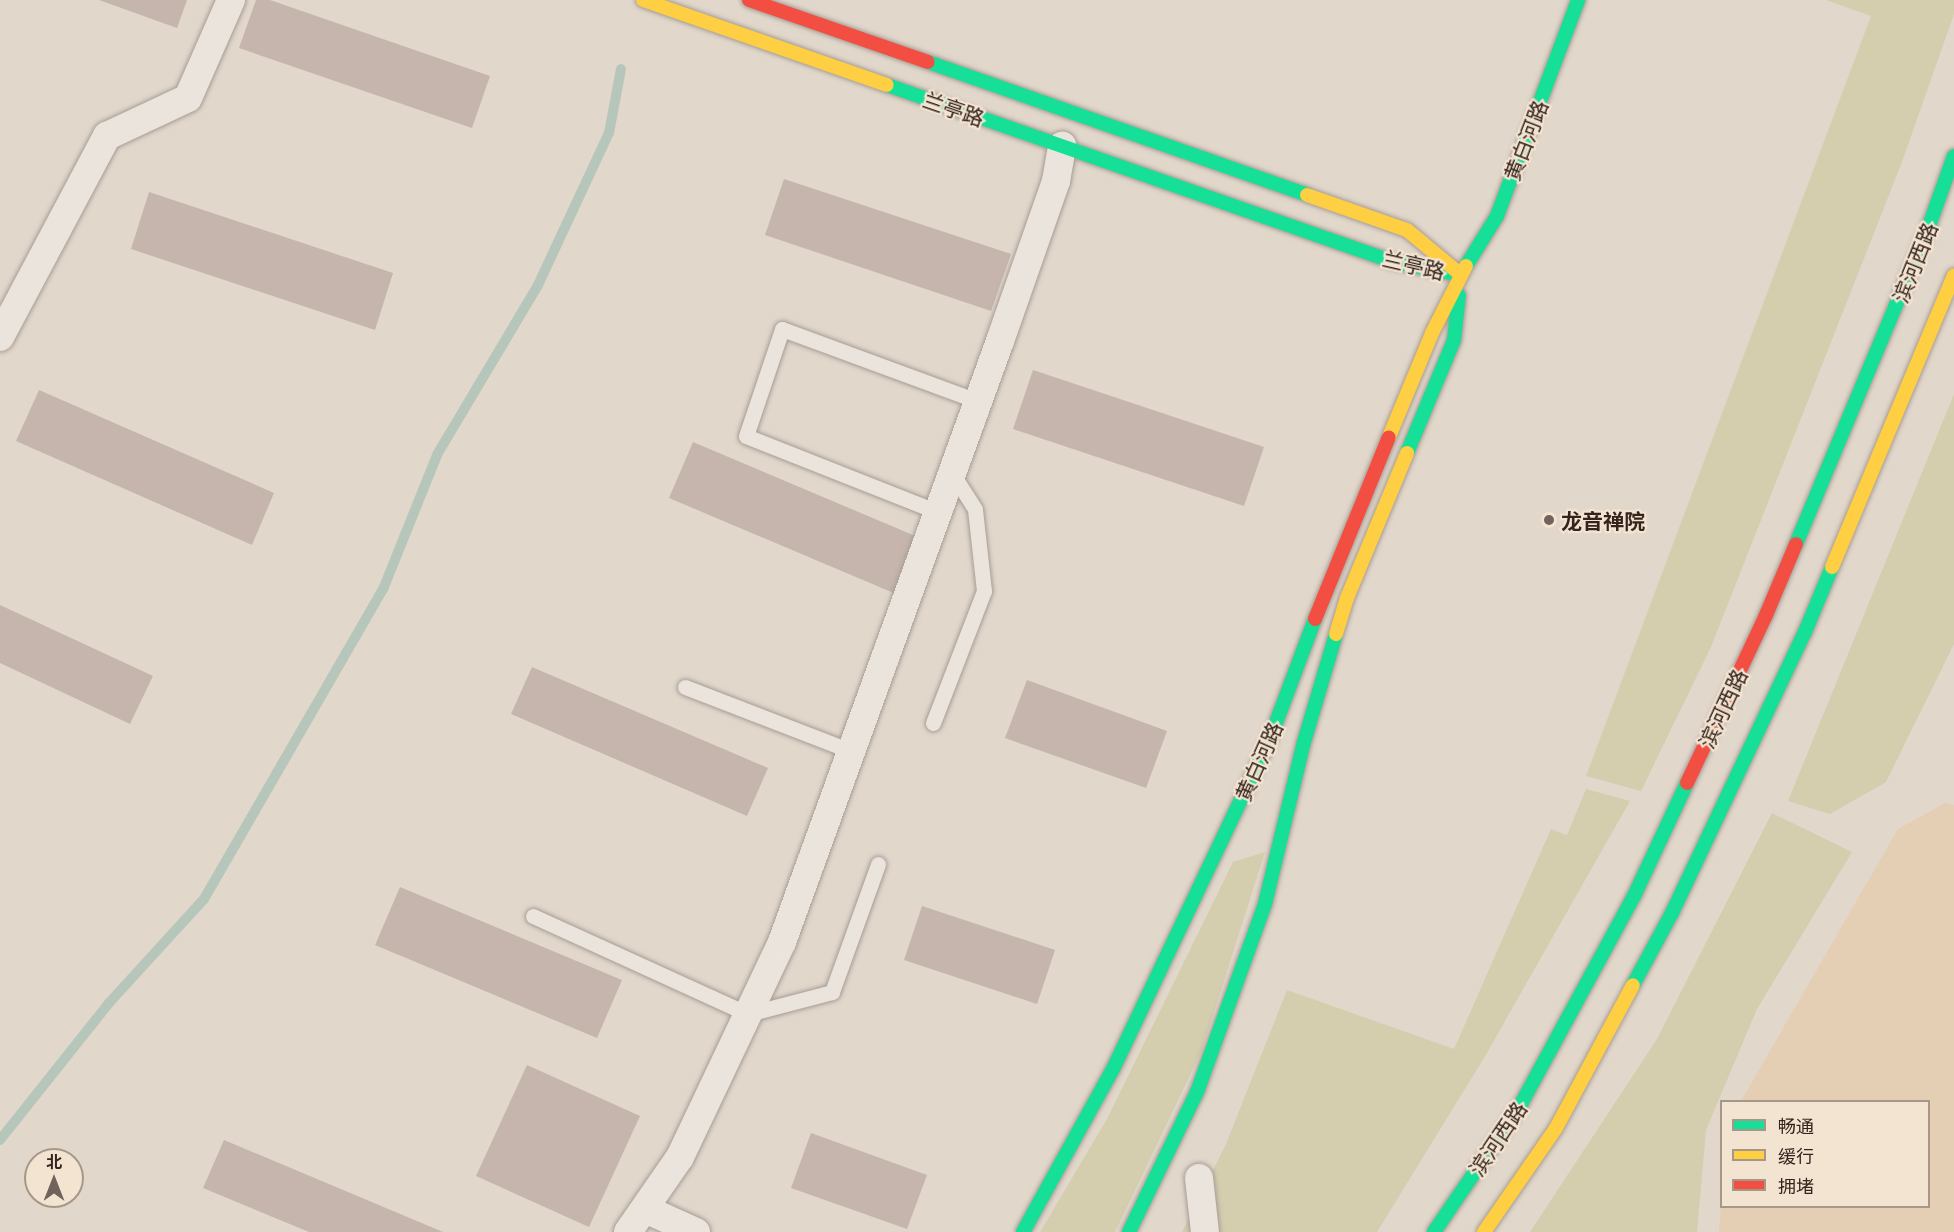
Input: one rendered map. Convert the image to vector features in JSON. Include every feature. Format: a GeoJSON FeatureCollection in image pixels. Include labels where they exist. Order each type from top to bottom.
{"type":"FeatureCollection","features":[{"type":"Feature","properties":{"kind":"street"},"geometry":{"type":"LineString","coordinates":[[0,337],[107,136],[188,98],[231,0]]}},
{"type":"Feature","properties":{"kind":"street","name":"兰亭路"},"geometry":{"type":"LineString","coordinates":[[643,0],[1394,262],[1461,275]]}},
{"type":"Feature","properties":{"kind":"street","name":"兰亭路"},"geometry":{"type":"LineString","coordinates":[[749,0],[1407,230],[1461,275]]}},
{"type":"Feature","properties":{"kind":"street","name":"黄白河路"},"geometry":{"type":"LineString","coordinates":[[1023,1232],[1114,1067],[1271,736],[1326,590],[1432,333],[1461,275],[1497,216],[1578,0]]}},
{"type":"Feature","properties":{"kind":"street"},"geometry":{"type":"LineString","coordinates":[[628,1232],[681,1157],[782,942],[1056,181],[1062,146]]}},
{"type":"Feature","properties":{"kind":"street","name":"滨河西路"},"geometry":{"type":"LineString","coordinates":[[1434,1232],[1520,1106],[1635,894],[1766,615],[1930,223],[1954,156]]}},
{"type":"Feature","properties":{"kind":"street","name":"黄白河路"},"geometry":{"type":"LineString","coordinates":[[1129,1232],[1197,1092],[1265,904],[1304,742],[1347,598],[1454,340],[1461,275],[1470,234]]}},
{"type":"Feature","properties":{"kind":"street","name":"滨河西路"},"geometry":{"type":"LineString","coordinates":[[1485,1232],[1556,1128],[1672,913],[1805,632],[1954,275]]}},
{"type":"Feature","properties":{"kind":"street"},"geometry":{"type":"LineString","coordinates":[[1199,1178],[1205,1232]]}},
{"type":"Feature","properties":{"kind":"street"},"geometry":{"type":"LineString","coordinates":[[645,1209],[696,1232]]}},
{"type":"Feature","properties":{"kind":"lane"},"geometry":{"type":"LineString","coordinates":[[938,512],[747,436],[782,329],[978,401]]}},
{"type":"Feature","properties":{"kind":"lane"},"geometry":{"type":"LineString","coordinates":[[933,723],[984,591],[975,509],[952,473]]}},
{"type":"Feature","properties":{"kind":"lane"},"geometry":{"type":"LineString","coordinates":[[685,687],[851,751]]}},
{"type":"Feature","properties":{"kind":"lane"},"geometry":{"type":"LineString","coordinates":[[533,916],[748,1014],[832,992],[878,864]]}},
{"type":"Feature","properties":{"kind":"shaded area"},"geometry":{"type":"Polygon","coordinates":[[[1826,0],[1954,0],[1954,14],[1902,162],[1711,647],[1641,791],[1586,776],[1871,16],[1826,0]]]}},
{"type":"Feature","properties":{"kind":"shaded area"},"geometry":{"type":"Polygon","coordinates":[[[1954,394],[1954,644],[1886,782],[1830,814],[1788,801],[1954,394]]]}},
{"type":"Feature","properties":{"kind":"shaded area"},"geometry":{"type":"Polygon","coordinates":[[[1586,789],[1630,801],[1484,1058],[1377,1232],[1182,1232],[1226,1144],[1287,990],[1454,1049],[1551,829],[1567,835],[1586,789]]]}},
{"type":"Feature","properties":{"kind":"shaded area"},"geometry":{"type":"Polygon","coordinates":[[[1772,813],[1852,852],[1757,1009],[1706,1130],[1697,1232],[1530,1232],[1657,1039],[1772,813]]]}},
{"type":"Feature","properties":{"kind":"shaded area"},"geometry":{"type":"Polygon","coordinates":[[[1265,852],[1202,1050],[1115,1232],[1040,1232],[1107,1119],[1233,862],[1265,852]]]}},
{"type":"Feature","properties":{"kind":"sand"},"geometry":{"type":"Polygon","coordinates":[[[1945,803],[1954,805],[1954,1232],[1719,1232],[1721,1208],[1930,1208],[1930,1100],[1742,1100],[1898,829],[1945,803]]]}},
{"type":"Feature","properties":{"kind":"building"},"geometry":{"type":"Polygon","coordinates":[[[99,0],[187,0],[177,28],[99,0]]]}},
{"type":"Feature","properties":{"kind":"building"},"geometry":{"type":"Polygon","coordinates":[[[256,0],[270,0],[490,76],[472,128],[239,48],[256,0]]]}},
{"type":"Feature","properties":{"kind":"building"},"geometry":{"type":"Polygon","coordinates":[[[784,179],[1011,254],[991,311],[765,235],[784,179]]]}},
{"type":"Feature","properties":{"kind":"building"},"geometry":{"type":"Polygon","coordinates":[[[149,192],[393,273],[375,330],[131,249],[149,192]]]}},
{"type":"Feature","properties":{"kind":"building"},"geometry":{"type":"Polygon","coordinates":[[[1033,370],[1264,447],[1244,506],[1013,429],[1033,370]]]}},
{"type":"Feature","properties":{"kind":"building"},"geometry":{"type":"Polygon","coordinates":[[[39,390],[274,493],[252,545],[16,441],[39,390]]]}},
{"type":"Feature","properties":{"kind":"building"},"geometry":{"type":"Polygon","coordinates":[[[693,442],[920,538],[896,594],[669,498],[693,442]]]}},
{"type":"Feature","properties":{"kind":"building"},"geometry":{"type":"Polygon","coordinates":[[[0,605],[153,676],[130,724],[0,663],[0,605]]]}},
{"type":"Feature","properties":{"kind":"building"},"geometry":{"type":"Polygon","coordinates":[[[532,667],[768,768],[747,816],[511,714],[532,667]]]}},
{"type":"Feature","properties":{"kind":"building"},"geometry":{"type":"Polygon","coordinates":[[[1027,680],[1167,731],[1146,788],[1005,738],[1027,680]]]}},
{"type":"Feature","properties":{"kind":"building"},"geometry":{"type":"Polygon","coordinates":[[[400,887],[622,980],[597,1038],[375,945],[400,887]]]}},
{"type":"Feature","properties":{"kind":"building"},"geometry":{"type":"Polygon","coordinates":[[[922,906],[1055,950],[1037,1004],[904,960],[922,906]]]}},
{"type":"Feature","properties":{"kind":"building"},"geometry":{"type":"Polygon","coordinates":[[[527,1065],[640,1116],[589,1227],[476,1176],[527,1065]]]}},
{"type":"Feature","properties":{"kind":"building"},"geometry":{"type":"Polygon","coordinates":[[[811,1133],[927,1175],[907,1229],[791,1188],[811,1133]]]}},
{"type":"Feature","properties":{"kind":"building"},"geometry":{"type":"Polygon","coordinates":[[[224,1140],[443,1232],[309,1232],[203,1188],[224,1140]]]}},
{"type":"Feature","properties":{"kind":"waterway"},"geometry":{"type":"LineString","coordinates":[[0,1140],[109,1003],[204,899],[384,587],[438,453],[538,285],[609,133],[621,69]]}},
{"type":"Feature","properties":{"kind":"traffic: fast"},"geometry":{"type":"LineString","coordinates":[[1466,266],[1497,216],[1578,0]]}},
{"type":"Feature","properties":{"kind":"traffic: fast"},"geometry":{"type":"LineString","coordinates":[[928,62],[1307,195]]}},
{"type":"Feature","properties":{"kind":"traffic: fast"},"geometry":{"type":"LineString","coordinates":[[887,85],[1394,262],[1461,275]]}},
{"type":"Feature","properties":{"kind":"traffic: fast"},"geometry":{"type":"LineString","coordinates":[[1796,544],[1930,223],[1954,156]]}},
{"type":"Feature","properties":{"kind":"traffic: fast"},"geometry":{"type":"LineString","coordinates":[[1407,453],[1454,340],[1459,295]]}},
{"type":"Feature","properties":{"kind":"traffic: fast"},"geometry":{"type":"LineString","coordinates":[[1633,985],[1672,913],[1805,632],[1832,567]]}},
{"type":"Feature","properties":{"kind":"traffic: fast"},"geometry":{"type":"LineString","coordinates":[[1023,1232],[1114,1067],[1271,736],[1315,619]]}},
{"type":"Feature","properties":{"kind":"traffic: fast"},"geometry":{"type":"LineString","coordinates":[[1129,1232],[1197,1092],[1265,904],[1304,742],[1336,634]]}},
{"type":"Feature","properties":{"kind":"traffic: fast"},"geometry":{"type":"LineString","coordinates":[[1434,1232],[1520,1106],[1635,894],[1687,783]]}},
{"type":"Feature","properties":{"kind":"traffic: slow"},"geometry":{"type":"LineString","coordinates":[[643,0],[887,85]]}},
{"type":"Feature","properties":{"kind":"traffic: slow"},"geometry":{"type":"LineString","coordinates":[[1307,195],[1407,230],[1460,274]]}},
{"type":"Feature","properties":{"kind":"traffic: slow"},"geometry":{"type":"LineString","coordinates":[[1389,437],[1432,333],[1466,266]]}},
{"type":"Feature","properties":{"kind":"traffic: slow"},"geometry":{"type":"LineString","coordinates":[[1832,567],[1954,275]]}},
{"type":"Feature","properties":{"kind":"traffic: slow"},"geometry":{"type":"LineString","coordinates":[[1336,634],[1347,598],[1407,453]]}},
{"type":"Feature","properties":{"kind":"traffic: slow"},"geometry":{"type":"LineString","coordinates":[[1484,1232],[1556,1128],[1633,985]]}},
{"type":"Feature","properties":{"kind":"traffic: jam"},"geometry":{"type":"LineString","coordinates":[[749,0],[928,62]]}},
{"type":"Feature","properties":{"kind":"traffic: jam"},"geometry":{"type":"LineString","coordinates":[[1315,619],[1389,437]]}},
{"type":"Feature","properties":{"kind":"traffic: jam"},"geometry":{"type":"LineString","coordinates":[[1687,783],[1766,615],[1796,544]]}},
{"type":"Feature","properties":{"kind":"place","name":"龙音禅院"},"geometry":{"type":"Point","coordinates":[1549,520]}}]}
